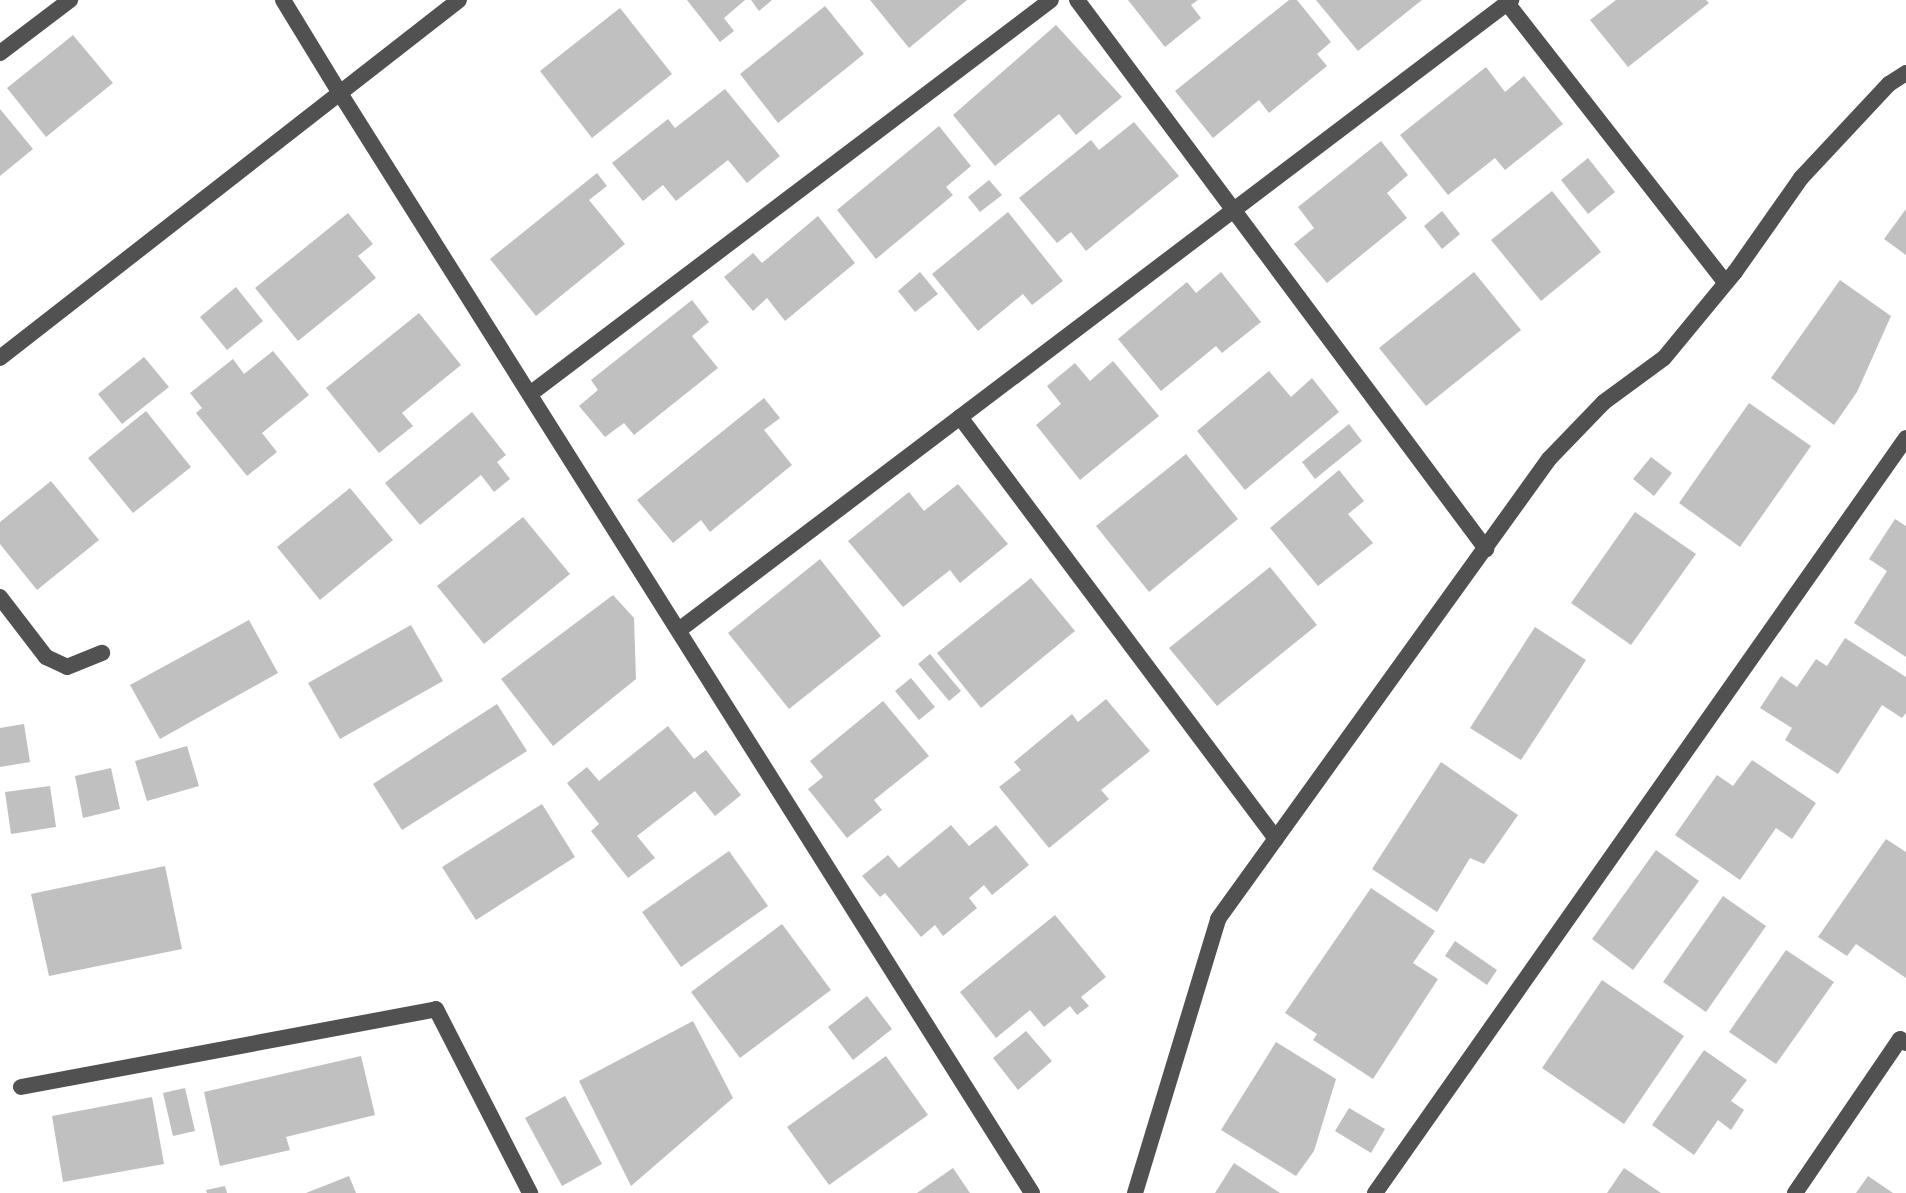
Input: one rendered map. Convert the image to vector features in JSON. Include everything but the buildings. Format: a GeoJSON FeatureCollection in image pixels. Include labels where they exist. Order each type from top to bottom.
{"type":"FeatureCollection","features":[{"type":"Feature","properties":{"kind":"street"},"geometry":{"type":"LineString","coordinates":[[0,53],[70,0]]}},
{"type":"Feature","properties":{"kind":"street"},"geometry":{"type":"LineString","coordinates":[[283,0],[1032,1193]]}},
{"type":"Feature","properties":{"kind":"street"},"geometry":{"type":"LineString","coordinates":[[0,358],[338,90],[459,0]]}},
{"type":"Feature","properties":{"kind":"street"},"geometry":{"type":"LineString","coordinates":[[530,394],[1051,0]]}},
{"type":"Feature","properties":{"kind":"street"},"geometry":{"type":"LineString","coordinates":[[1077,0],[1236,208],[1486,549]]}},
{"type":"Feature","properties":{"kind":"street"},"geometry":{"type":"LineString","coordinates":[[679,630],[1509,2],[1726,283]]}},
{"type":"Feature","properties":{"kind":"street"},"geometry":{"type":"LineString","coordinates":[[1135,1193],[1218,919],[1549,459],[1604,402],[1664,358],[1726,283],[1801,178],[1889,84],[1906,73]]}},
{"type":"Feature","properties":{"kind":"street"},"geometry":{"type":"LineString","coordinates":[[960,417],[1276,839]]}},
{"type":"Feature","properties":{"kind":"street"},"geometry":{"type":"LineString","coordinates":[[1375,1193],[1906,438]]}},
{"type":"Feature","properties":{"kind":"street"},"geometry":{"type":"LineString","coordinates":[[0,597],[46,657],[67,667],[102,653]]}},
{"type":"Feature","properties":{"kind":"street"},"geometry":{"type":"LineString","coordinates":[[21,1087],[436,1009],[530,1193]]}},
{"type":"Feature","properties":{"kind":"street"},"geometry":{"type":"LineString","coordinates":[[1795,1193],[1900,1039],[1906,1043]]}}]}
